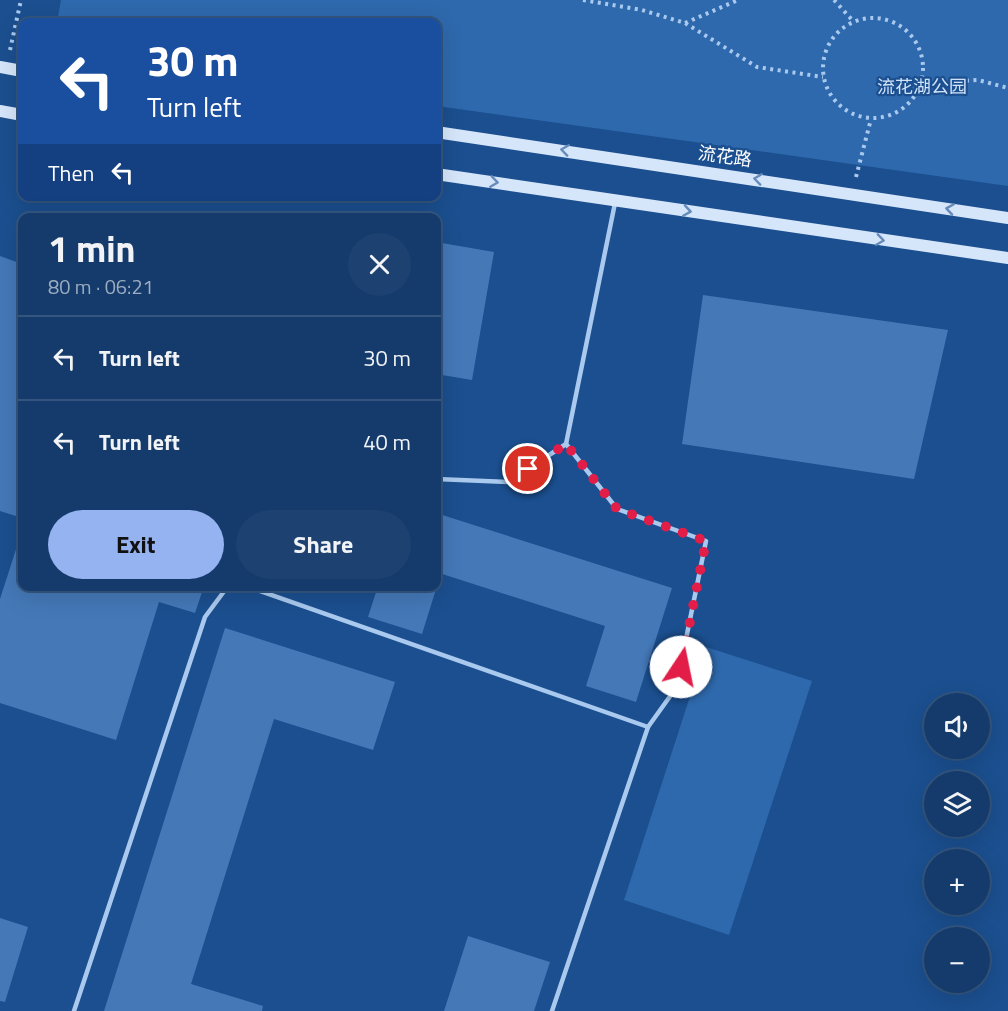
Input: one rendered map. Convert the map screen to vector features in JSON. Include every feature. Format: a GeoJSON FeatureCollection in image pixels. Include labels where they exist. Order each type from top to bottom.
{"type":"FeatureCollection","features":[{"type":"Feature","properties":{"kind":"street"},"geometry":{"type":"LineString","coordinates":[[3,67],[18,70]]}},
{"type":"Feature","properties":{"kind":"street"},"geometry":{"type":"LineString","coordinates":[[0,111],[18,114]]}},
{"type":"Feature","properties":{"kind":"street","name":"流花路"},"geometry":{"type":"LineString","coordinates":[[441,133],[852,192],[1008,218]]}},
{"type":"Feature","properties":{"kind":"street"},"geometry":{"type":"LineString","coordinates":[[441,175],[1008,258]]}},
{"type":"Feature","properties":{"kind":"lane"},"geometry":{"type":"LineString","coordinates":[[441,479],[508,482],[566,444],[616,200]]}},
{"type":"Feature","properties":{"kind":"lane"},"geometry":{"type":"LineString","coordinates":[[552,1011],[648,727],[676,688],[706,541],[617,509],[566,444]]}},
{"type":"Feature","properties":{"kind":"lane"},"geometry":{"type":"LineString","coordinates":[[74,1011],[205,617],[224,591]]}},
{"type":"Feature","properties":{"kind":"lane"},"geometry":{"type":"LineString","coordinates":[[260,591],[648,727]]}},
{"type":"Feature","properties":{"kind":"path"},"geometry":{"type":"LineString","coordinates":[[3,67],[21,0]]}},
{"type":"Feature","properties":{"kind":"path"},"geometry":{"type":"LineString","coordinates":[[584,0],[642,10],[686,23],[757,67],[823,77]]}},
{"type":"Feature","properties":{"kind":"path"},"geometry":{"type":"LineString","coordinates":[[686,23],[738,0]]}},
{"type":"Feature","properties":{"kind":"path"},"geometry":{"type":"LineString","coordinates":[[834,0],[854,22]]}},
{"type":"Feature","properties":{"kind":"path"},"geometry":{"type":"LineString","coordinates":[[876,18],[894,22],[908,33],[921,56],[923,65],[921,83],[914,98],[902,109],[888,116],[871,119],[849,113],[832,98],[823,77],[824,55],[835,35],[854,22],[876,18]]}},
{"type":"Feature","properties":{"kind":"path"},"geometry":{"type":"LineString","coordinates":[[921,83],[978,80],[1008,88]]}},
{"type":"Feature","properties":{"kind":"path"},"geometry":{"type":"LineString","coordinates":[[852,192],[871,119]]}},
{"type":"Feature","properties":{"kind":"green space","name":"流花湖公园"},"geometry":{"type":"Polygon","coordinates":[[[61,0],[1008,0],[1008,186],[441,107],[441,18],[58,18],[61,0]]]}},
{"type":"Feature","properties":{"kind":"green space"},"geometry":{"type":"Polygon","coordinates":[[[706,647],[812,681],[729,935],[624,900],[706,647]]]}},
{"type":"Feature","properties":{"kind":"building"},"geometry":{"type":"Polygon","coordinates":[[[441,243],[494,252],[472,380],[441,375],[441,243]]]}},
{"type":"Feature","properties":{"kind":"building"},"geometry":{"type":"Polygon","coordinates":[[[0,256],[18,263],[18,517],[0,511],[0,256]]]}},
{"type":"Feature","properties":{"kind":"building"},"geometry":{"type":"Polygon","coordinates":[[[703,295],[948,330],[914,479],[682,444],[703,295]]]}},
{"type":"Feature","properties":{"kind":"building"},"geometry":{"type":"Polygon","coordinates":[[[441,515],[672,588],[636,702],[586,686],[605,626],[441,574],[441,515]]]}},
{"type":"Feature","properties":{"kind":"building"},"geometry":{"type":"Polygon","coordinates":[[[18,543],[18,591],[202,591],[195,613],[159,602],[116,740],[0,703],[0,599],[18,543]]]}},
{"type":"Feature","properties":{"kind":"building"},"geometry":{"type":"Polygon","coordinates":[[[376,591],[435,591],[422,634],[368,617],[376,591]]]}},
{"type":"Feature","properties":{"kind":"building"},"geometry":{"type":"Polygon","coordinates":[[[225,628],[395,682],[373,750],[274,719],[191,984],[263,1006],[262,1011],[104,1011],[225,628]]]}},
{"type":"Feature","properties":{"kind":"building"},"geometry":{"type":"Polygon","coordinates":[[[0,918],[28,927],[5,1002],[0,1001],[0,918]]]}},
{"type":"Feature","properties":{"kind":"building"},"geometry":{"type":"Polygon","coordinates":[[[468,936],[550,962],[534,1011],[444,1011],[468,936]]]}},
{"type":"Feature","properties":{"kind":"route"},"geometry":{"type":"LineString","coordinates":[[528,469],[566,444],[617,509],[706,541],[681,667]]}}]}
